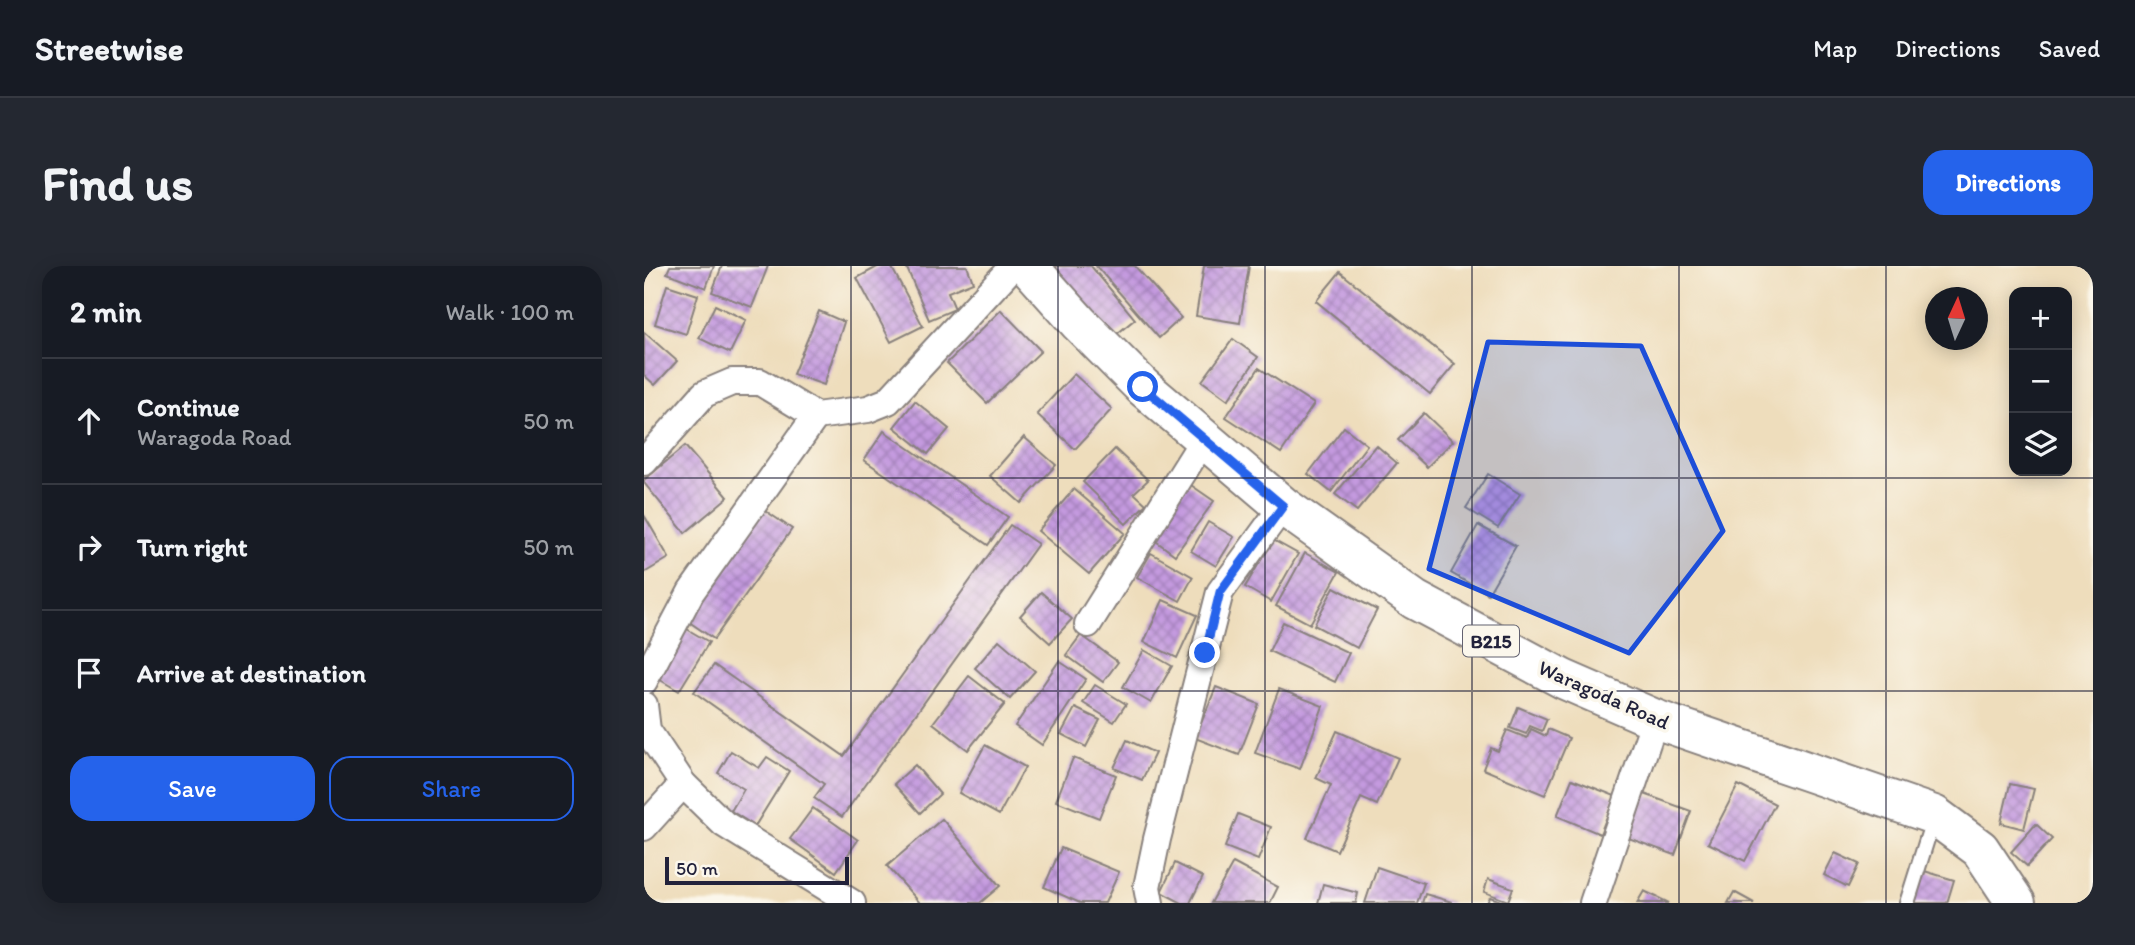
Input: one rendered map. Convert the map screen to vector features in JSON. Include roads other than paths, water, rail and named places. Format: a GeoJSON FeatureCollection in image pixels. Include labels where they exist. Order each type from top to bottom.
{"type":"FeatureCollection","features":[{"type":"Feature","properties":{"kind":"main road","name":"Waragoda Road"},"geometry":{"type":"LineString","coordinates":[[1028,266],[1079,323],[1143,387],[1283,506],[1415,600],[1563,679],[1656,719],[1934,816],[1980,849],[2016,903]]}},
{"type":"Feature","properties":{"kind":"street"},"geometry":{"type":"LineString","coordinates":[[644,462],[704,394],[732,382],[760,382],[816,415],[868,410],[888,401],[1013,266]]}},
{"type":"Feature","properties":{"kind":"street"},"geometry":{"type":"LineString","coordinates":[[644,681],[691,592],[816,415]]}},
{"type":"Feature","properties":{"kind":"street"},"geometry":{"type":"LineString","coordinates":[[1088,624],[1204,439]]}},
{"type":"Feature","properties":{"kind":"street"},"geometry":{"type":"LineString","coordinates":[[1150,903],[1147,887],[1157,839],[1217,603],[1228,579],[1283,506]]}},
{"type":"Feature","properties":{"kind":"street"},"geometry":{"type":"LineString","coordinates":[[644,705],[647,730],[683,784],[724,824],[852,903]]}},
{"type":"Feature","properties":{"kind":"street"},"geometry":{"type":"LineString","coordinates":[[1593,903],[1656,719]]}},
{"type":"Feature","properties":{"kind":"street"},"geometry":{"type":"LineString","coordinates":[[644,827],[683,784]]}},
{"type":"Feature","properties":{"kind":"lane"},"geometry":{"type":"LineString","coordinates":[[1907,903],[1934,816]]}}]}
